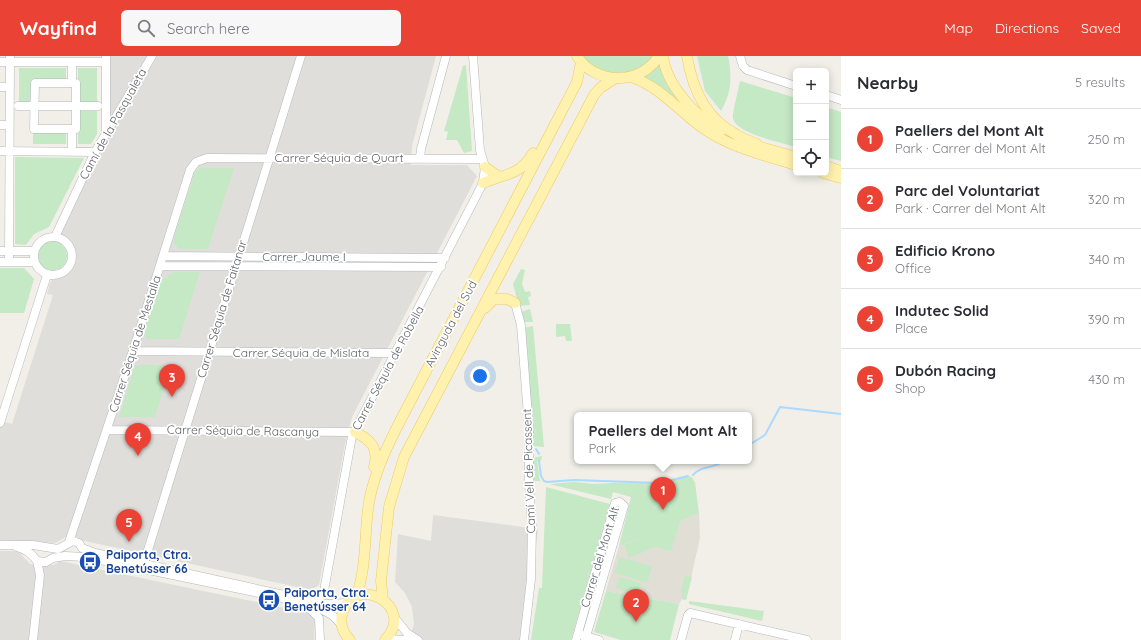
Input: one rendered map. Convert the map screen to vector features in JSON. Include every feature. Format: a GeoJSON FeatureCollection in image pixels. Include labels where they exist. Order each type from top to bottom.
{"type":"FeatureCollection","features":[{"type":"Feature","properties":{"kind":"main road"},"geometry":{"type":"LineString","coordinates":[[579,59],[590,71],[614,79],[631,77],[646,70],[659,56]]}},
{"type":"Feature","properties":{"kind":"main road"},"geometry":{"type":"LineString","coordinates":[[663,56],[666,70],[681,95],[702,118],[730,137],[752,145],[793,156]]}},
{"type":"Feature","properties":{"kind":"main road"},"geometry":{"type":"LineString","coordinates":[[687,56],[693,82],[706,108],[716,119],[736,135],[766,148]]}},
{"type":"Feature","properties":{"kind":"main road","name":"Avinguda del Sud"},"geometry":{"type":"LineString","coordinates":[[342,625],[342,614],[352,600],[361,578],[371,490],[378,468],[397,427],[567,103],[577,82],[579,59]]}},
{"type":"Feature","properties":{"kind":"main road"},"geometry":{"type":"LineString","coordinates":[[631,77],[642,80],[656,89],[700,126],[722,140],[793,164]]}},
{"type":"Feature","properties":{"kind":"main road","name":"Avinguda del Sud"},"geometry":{"type":"LineString","coordinates":[[384,599],[381,581],[387,519],[397,475],[414,437],[594,95],[600,88],[614,79]]}},
{"type":"Feature","properties":{"kind":"main road"},"geometry":{"type":"LineString","coordinates":[[483,183],[499,176],[518,171],[527,164],[554,118],[567,103]]}},
{"type":"Feature","properties":{"kind":"main road"},"geometry":{"type":"LineString","coordinates":[[484,163],[499,176]]}},
{"type":"Feature","properties":{"kind":"main road"},"geometry":{"type":"LineString","coordinates":[[829,167],[841,171]]}},
{"type":"Feature","properties":{"kind":"main road"},"geometry":{"type":"LineString","coordinates":[[829,175],[841,178]]}},
{"type":"Feature","properties":{"kind":"main road"},"geometry":{"type":"LineString","coordinates":[[478,315],[494,299],[507,299],[515,303]]}},
{"type":"Feature","properties":{"kind":"main road"},"geometry":{"type":"LineString","coordinates":[[355,432],[371,442],[376,452],[371,477],[371,490]]}},
{"type":"Feature","properties":{"kind":"main road"},"geometry":{"type":"LineString","coordinates":[[352,600],[370,594],[384,599],[389,604],[394,617],[394,625],[386,640]]}},
{"type":"Feature","properties":{"kind":"main road"},"geometry":{"type":"LineString","coordinates":[[342,625],[350,640]]}},
{"type":"Feature","properties":{"kind":"street","name":"Camí de la Pasqualeta"},"geometry":{"type":"LineString","coordinates":[[55,237],[95,152],[152,56]]}},
{"type":"Feature","properties":{"kind":"street","name":"Carrer Séquia de Faitanar"},"geometry":{"type":"LineString","coordinates":[[144,563],[301,56]]}},
{"type":"Feature","properties":{"kind":"street"},"geometry":{"type":"LineString","coordinates":[[420,158],[421,149],[446,56]]}},
{"type":"Feature","properties":{"kind":"street"},"geometry":{"type":"LineString","coordinates":[[473,56],[480,150],[484,163]]}},
{"type":"Feature","properties":{"kind":"street"},"geometry":{"type":"LineString","coordinates":[[740,56],[743,66],[747,70],[793,85]]}},
{"type":"Feature","properties":{"kind":"street"},"geometry":{"type":"LineString","coordinates":[[0,62],[10,59],[106,59],[106,133]]}},
{"type":"Feature","properties":{"kind":"street"},"geometry":{"type":"LineString","coordinates":[[9,262],[10,59]]}},
{"type":"Feature","properties":{"kind":"street"},"geometry":{"type":"LineString","coordinates":[[72,67],[72,83]]}},
{"type":"Feature","properties":{"kind":"street"},"geometry":{"type":"LineString","coordinates":[[35,83],[76,84],[76,106],[76,128],[72,130],[35,129],[35,83]]}},
{"type":"Feature","properties":{"kind":"street"},"geometry":{"type":"LineString","coordinates":[[829,96],[841,100]]}},
{"type":"Feature","properties":{"kind":"street"},"geometry":{"type":"LineString","coordinates":[[18,106],[98,106]]}},
{"type":"Feature","properties":{"kind":"street"},"geometry":{"type":"LineString","coordinates":[[72,130],[72,146]]}},
{"type":"Feature","properties":{"kind":"street"},"geometry":{"type":"LineString","coordinates":[[0,151],[95,152]]}},
{"type":"Feature","properties":{"kind":"street","name":"Carrer Séquia de Quart"},"geometry":{"type":"LineString","coordinates":[[196,162],[207,158],[270,157],[420,158],[484,163]]}},
{"type":"Feature","properties":{"kind":"street","name":"Carrer Séquia de Mestalla"},"geometry":{"type":"LineString","coordinates":[[69,542],[134,351],[190,170],[196,162]]}},
{"type":"Feature","properties":{"kind":"street","name":"Carrer Séquia de Robella"},"geometry":{"type":"LineString","coordinates":[[313,600],[320,596],[324,591],[355,432],[483,183],[484,163]]}},
{"type":"Feature","properties":{"kind":"street"},"geometry":{"type":"LineString","coordinates":[[0,200],[10,200]]}},
{"type":"Feature","properties":{"kind":"street"},"geometry":{"type":"LineString","coordinates":[[55,237],[62,239],[71,248],[72,260],[66,272],[60,275],[47,275],[37,268],[34,262],[34,251],[42,240],[55,237]]}},
{"type":"Feature","properties":{"kind":"street"},"geometry":{"type":"LineString","coordinates":[[0,251],[34,251]]}},
{"type":"Feature","properties":{"kind":"street","name":"Carrer Jaume I"},"geometry":{"type":"LineString","coordinates":[[163,256],[445,258]]}},
{"type":"Feature","properties":{"kind":"street"},"geometry":{"type":"LineString","coordinates":[[0,262],[34,262]]}},
{"type":"Feature","properties":{"kind":"street","name":"Carrer Jaume I"},"geometry":{"type":"LineString","coordinates":[[160,266],[441,267]]}},
{"type":"Feature","properties":{"kind":"street"},"geometry":{"type":"LineString","coordinates":[[0,423],[47,275]]}},
{"type":"Feature","properties":{"kind":"street","name":"Camí Vell de Picassent"},"geometry":{"type":"LineString","coordinates":[[515,303],[521,325],[529,429],[529,483],[532,527],[531,579],[524,640]]}},
{"type":"Feature","properties":{"kind":"street","name":"Carrer Séquia de Mislata"},"geometry":{"type":"LineString","coordinates":[[134,351],[390,353],[395,356]]}},
{"type":"Feature","properties":{"kind":"street","name":"Carrer Séquia de Rascanya"},"geometry":{"type":"LineString","coordinates":[[107,430],[355,432]]}},
{"type":"Feature","properties":{"kind":"street","name":"Carrer del Mont Alt"},"geometry":{"type":"LineString","coordinates":[[577,637],[615,503],[620,502],[624,506],[586,638]]}},
{"type":"Feature","properties":{"kind":"street"},"geometry":{"type":"LineString","coordinates":[[75,527],[81,546],[80,554],[76,556]]}},
{"type":"Feature","properties":{"kind":"street"},"geometry":{"type":"LineString","coordinates":[[0,545],[33,545],[58,549],[73,541],[95,553],[328,604],[352,600]]}},
{"type":"Feature","properties":{"kind":"street"},"geometry":{"type":"LineString","coordinates":[[15,546],[35,558],[46,562]]}},
{"type":"Feature","properties":{"kind":"street"},"geometry":{"type":"LineString","coordinates":[[40,547],[36,549],[35,558],[40,575]]}},
{"type":"Feature","properties":{"kind":"street"},"geometry":{"type":"LineString","coordinates":[[34,640],[40,575],[46,562],[59,556],[76,556],[154,570],[178,577],[293,602],[311,604],[323,610],[342,625]]}},
{"type":"Feature","properties":{"kind":"street"},"geometry":{"type":"LineString","coordinates":[[293,602],[311,610],[317,615],[320,621],[320,640]]}},
{"type":"Feature","properties":{"kind":"street"},"geometry":{"type":"LineString","coordinates":[[681,640],[688,615],[693,614],[807,640]]}},
{"type":"Feature","properties":{"kind":"street"},"geometry":{"type":"LineString","coordinates":[[394,617],[407,633],[418,640]]}},
{"type":"Feature","properties":{"kind":"street"},"geometry":{"type":"LineString","coordinates":[[735,640],[739,624]]}},
{"type":"Feature","properties":{"kind":"street"},"geometry":{"type":"LineString","coordinates":[[577,637],[599,640]]}},
{"type":"Feature","properties":{"kind":"street"},"geometry":{"type":"LineString","coordinates":[[386,640],[408,640]]}},
{"type":"Feature","properties":{"kind":"shaded area"},"geometry":{"type":"Polygon","coordinates":[[[110,56],[436,56],[412,146],[411,165],[467,165],[477,176],[352,417],[345,444],[319,585],[311,590],[66,537],[55,543],[0,540],[0,421],[12,424],[53,295],[47,294],[50,283],[52,280],[70,272],[75,259],[71,242],[60,234],[109,132],[110,56]]]}},
{"type":"Feature","properties":{"kind":"shaded area"},"geometry":{"type":"Polygon","coordinates":[[[699,513],[700,538],[686,600],[682,599],[679,604],[606,591],[619,546],[699,513]]]}},
{"type":"Feature","properties":{"kind":"shaded area"},"geometry":{"type":"Polygon","coordinates":[[[433,515],[538,529],[524,640],[409,640],[414,624],[412,607],[405,593],[395,582],[398,534],[431,541],[433,515]]]}},
{"type":"Feature","properties":{"kind":"shaded area"},"geometry":{"type":"Polygon","coordinates":[[[0,551],[18,551],[30,564],[54,565],[60,561],[309,613],[315,621],[314,640],[0,640],[0,551]]]}},
{"type":"Feature","properties":{"kind":"green space"},"geometry":{"type":"Polygon","coordinates":[[[581,56],[654,56],[637,71],[607,74],[593,68],[581,56]]]}},
{"type":"Feature","properties":{"kind":"green space"},"geometry":{"type":"Polygon","coordinates":[[[697,56],[728,56],[730,84],[725,104],[721,111],[705,91],[697,56]]]}},
{"type":"Feature","properties":{"kind":"green space"},"geometry":{"type":"Polygon","coordinates":[[[660,64],[688,109],[644,77],[660,64]]]}},
{"type":"Feature","properties":{"kind":"green space"},"geometry":{"type":"Polygon","coordinates":[[[466,65],[472,151],[464,153],[457,140],[446,140],[448,132],[444,131],[463,66],[466,65]]]}},
{"type":"Feature","properties":{"kind":"green space"},"geometry":{"type":"Polygon","coordinates":[[[19,68],[66,68],[66,82],[33,81],[33,102],[19,102],[19,68]]]}},
{"type":"Feature","properties":{"kind":"green space"},"geometry":{"type":"Polygon","coordinates":[[[78,68],[97,68],[97,102],[78,102],[78,68]]]}},
{"type":"Feature","properties":{"kind":"green space"},"geometry":{"type":"Polygon","coordinates":[[[740,81],[793,97],[793,146],[760,137],[742,128],[733,118],[740,81]]]}},
{"type":"Feature","properties":{"kind":"green space"},"geometry":{"type":"Polygon","coordinates":[[[829,108],[841,112],[841,161],[829,158],[829,108]]]}},
{"type":"Feature","properties":{"kind":"green space"},"geometry":{"type":"Polygon","coordinates":[[[78,111],[97,111],[97,134],[91,144],[78,144],[78,111]]]}},
{"type":"Feature","properties":{"kind":"green space"},"geometry":{"type":"Polygon","coordinates":[[[33,131],[66,131],[66,144],[33,144],[33,131]]]}},
{"type":"Feature","properties":{"kind":"green space"},"geometry":{"type":"Polygon","coordinates":[[[15,157],[84,158],[49,227],[34,234],[26,245],[15,244],[15,157]]]}},
{"type":"Feature","properties":{"kind":"green space"},"geometry":{"type":"Polygon","coordinates":[[[201,168],[234,168],[208,249],[179,249],[173,241],[195,172],[201,168]]]}},
{"type":"Feature","properties":{"kind":"green space"},"geometry":{"type":"Polygon","coordinates":[[[52,241],[63,245],[67,256],[63,267],[52,271],[41,267],[37,256],[41,245],[52,241]]]}},
{"type":"Feature","properties":{"kind":"green space"},"geometry":{"type":"Polygon","coordinates":[[[0,268],[24,268],[34,279],[24,313],[0,313],[0,268]]]}},
{"type":"Feature","properties":{"kind":"green space"},"geometry":{"type":"Polygon","coordinates":[[[521,269],[525,270],[522,284],[525,292],[530,291],[531,296],[528,297],[530,305],[519,306],[513,284],[521,269]]]}},
{"type":"Feature","properties":{"kind":"green space"},"geometry":{"type":"Polygon","coordinates":[[[174,272],[200,272],[179,339],[147,339],[144,335],[161,280],[174,272]]]}},
{"type":"Feature","properties":{"kind":"green space"},"geometry":{"type":"Polygon","coordinates":[[[530,309],[533,322],[523,322],[520,312],[530,309]]]}},
{"type":"Feature","properties":{"kind":"green space"},"geometry":{"type":"Polygon","coordinates":[[[556,324],[570,324],[572,341],[566,341],[565,336],[556,337],[556,324]]]}},
{"type":"Feature","properties":{"kind":"green space"},"geometry":{"type":"Polygon","coordinates":[[[533,326],[544,447],[533,446],[524,328],[533,326]]]}},
{"type":"Feature","properties":{"kind":"green space"},"geometry":{"type":"Polygon","coordinates":[[[139,365],[171,365],[155,417],[119,417],[134,368],[139,365]]]}},
{"type":"Feature","properties":{"kind":"green space"},"geometry":{"type":"Polygon","coordinates":[[[542,456],[541,461],[537,461],[540,481],[532,481],[533,458],[542,456]]]}},
{"type":"Feature","properties":{"kind":"green space"},"geometry":{"type":"Polygon","coordinates":[[[687,476],[692,477],[695,483],[699,513],[680,521],[671,551],[655,547],[629,558],[624,545],[650,534],[619,546],[631,497],[613,492],[611,499],[549,484],[574,482],[593,484],[634,482],[662,484],[687,476]]]}},
{"type":"Feature","properties":{"kind":"green space"},"geometry":{"type":"Polygon","coordinates":[[[546,487],[610,504],[571,640],[531,640],[539,588],[542,588],[546,487]]]}},
{"type":"Feature","properties":{"kind":"green space"},"geometry":{"type":"Polygon","coordinates":[[[619,557],[652,566],[647,583],[615,573],[619,557]]]}},
{"type":"Feature","properties":{"kind":"green space"},"geometry":{"type":"Polygon","coordinates":[[[685,575],[692,577],[686,600],[682,599],[683,593],[681,592],[685,575]]]}},
{"type":"Feature","properties":{"kind":"green space"},"geometry":{"type":"Polygon","coordinates":[[[619,577],[641,583],[638,595],[616,588],[619,577]]]}},
{"type":"Feature","properties":{"kind":"green space"},"geometry":{"type":"Polygon","coordinates":[[[606,591],[679,604],[670,640],[621,640],[594,632],[606,591]]]}},
{"type":"Feature","properties":{"kind":"green space"},"geometry":{"type":"Polygon","coordinates":[[[689,601],[764,611],[762,621],[689,604],[689,601]]]}},
{"type":"Feature","properties":{"kind":"waterway"},"geometry":{"type":"LineString","coordinates":[[752,443],[765,435],[780,407],[841,414]]}},
{"type":"Feature","properties":{"kind":"waterway"},"geometry":{"type":"LineString","coordinates":[[536,449],[539,454]]}},
{"type":"Feature","properties":{"kind":"waterway"},"geometry":{"type":"LineString","coordinates":[[539,461],[541,476],[544,481],[547,482],[574,480],[660,483],[688,476]]}},
{"type":"Feature","properties":{"kind":"waterway"},"geometry":{"type":"LineString","coordinates":[[693,475],[704,468],[718,464]]}},
{"type":"Feature","properties":{"kind":"place","name":"Edificio Krono"},"geometry":{"type":"Point","coordinates":[172,397]}},
{"type":"Feature","properties":{"kind":"place","name":"Indutec Solid"},"geometry":{"type":"Point","coordinates":[138,456]}},
{"type":"Feature","properties":{"kind":"place","name":"Paellers del Mont Alt"},"geometry":{"type":"Point","coordinates":[663,510]}},
{"type":"Feature","properties":{"kind":"place","name":"Dubón Racing"},"geometry":{"type":"Point","coordinates":[129,542]}},
{"type":"Feature","properties":{"kind":"place","name":"Paiporta, Ctra. Benetússer 66"},"geometry":{"type":"Point","coordinates":[90,562]}},
{"type":"Feature","properties":{"kind":"place","name":"Paiporta, Ctra. Benetússer 64"},"geometry":{"type":"Point","coordinates":[269,600]}},
{"type":"Feature","properties":{"kind":"place","name":"Parc del Voluntariat"},"geometry":{"type":"Point","coordinates":[636,622]}}]}
